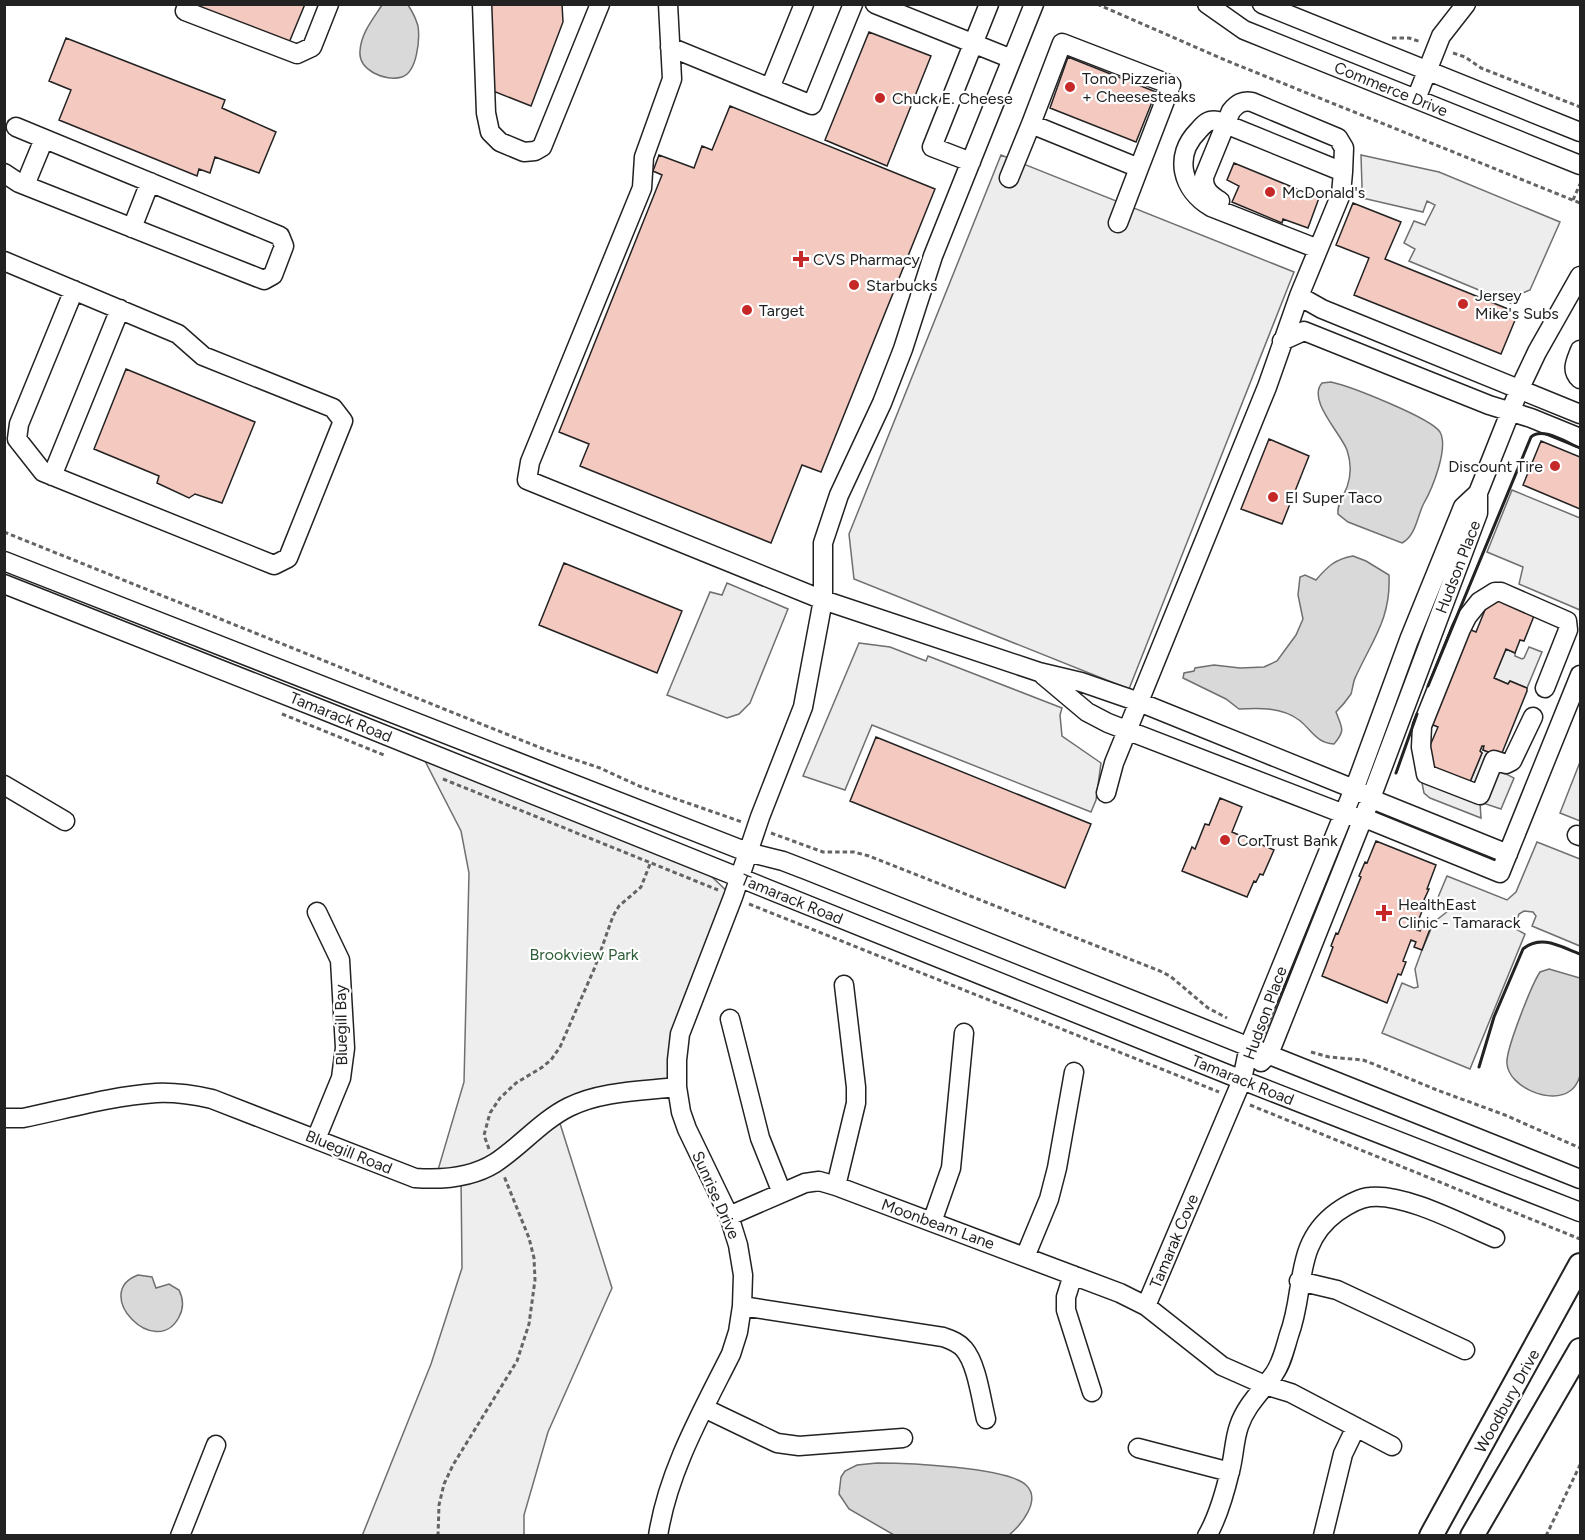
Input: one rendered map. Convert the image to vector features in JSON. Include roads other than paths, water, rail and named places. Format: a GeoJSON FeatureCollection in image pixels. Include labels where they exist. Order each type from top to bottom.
{"type":"FeatureCollection","features":[{"type":"Feature","properties":{"kind":"main road","name":"Woodbury Drive"},"geometry":{"type":"LineString","coordinates":[[1431,1536],[1581,1265]]}},
{"type":"Feature","properties":{"kind":"main road"},"geometry":{"type":"LineString","coordinates":[[1472,1536],[1581,1350]]}},
{"type":"Feature","properties":{"kind":"street"},"geometry":{"type":"LineString","coordinates":[[188,4],[185,11],[297,54],[312,47],[328,4]]}},
{"type":"Feature","properties":{"kind":"street"},"geometry":{"type":"LineString","coordinates":[[482,4],[486,113],[490,132],[500,142],[524,152],[535,151],[542,147],[600,4]]}},
{"type":"Feature","properties":{"kind":"street"},"geometry":{"type":"LineString","coordinates":[[668,4],[672,79],[644,157],[642,188],[530,462],[527,480],[824,600],[1039,672],[1081,682],[1139,702],[1508,854]]}},
{"type":"Feature","properties":{"kind":"street"},"geometry":{"type":"LineString","coordinates":[[770,88],[804,4]]}},
{"type":"Feature","properties":{"kind":"street"},"geometry":{"type":"LineString","coordinates":[[670,47],[812,105],[853,4]]}},
{"type":"Feature","properties":{"kind":"street"},"geometry":{"type":"LineString","coordinates":[[875,4],[1012,59]]}},
{"type":"Feature","properties":{"kind":"street"},"geometry":{"type":"LineString","coordinates":[[971,162],[932,147],[989,4]]}},
{"type":"Feature","properties":{"kind":"street","name":"Sunrise Drive"},"geometry":{"type":"LineString","coordinates":[[658,1536],[664,1503],[704,1408],[731,1354],[738,1332],[742,1306],[743,1275],[738,1245],[729,1216],[687,1130],[681,1112],[677,1087],[680,1034],[803,707],[824,600],[823,543],[840,495],[882,403],[903,349],[933,256],[1034,4]]}},
{"type":"Feature","properties":{"kind":"street","name":"Commerce Drive"},"geometry":{"type":"LineString","coordinates":[[1207,4],[1244,30],[1581,165]]}},
{"type":"Feature","properties":{"kind":"street","name":"Commerce Drive"},"geometry":{"type":"LineString","coordinates":[[1262,4],[1581,132]]}},
{"type":"Feature","properties":{"kind":"street"},"geometry":{"type":"LineString","coordinates":[[1416,99],[1441,36],[1466,4]]}},
{"type":"Feature","properties":{"kind":"street"},"geometry":{"type":"LineString","coordinates":[[1009,178],[1062,43],[1171,85],[1118,223]]}},
{"type":"Feature","properties":{"kind":"street"},"geometry":{"type":"LineString","coordinates":[[1106,793],[1114,763],[1267,387],[1299,296],[1341,194],[1344,148],[1338,138],[1252,102],[1243,101],[1235,106],[1225,124],[1204,177],[1206,188],[1220,201],[1280,225],[1292,233],[1298,241]]}},
{"type":"Feature","properties":{"kind":"street"},"geometry":{"type":"LineString","coordinates":[[1318,249],[1211,207],[1202,201],[1192,190],[1182,168],[1185,149],[1194,135],[1208,122],[1215,120],[1343,172]]}},
{"type":"Feature","properties":{"kind":"street"},"geometry":{"type":"LineString","coordinates":[[1031,124],[1139,168]]}},
{"type":"Feature","properties":{"kind":"street"},"geometry":{"type":"LineString","coordinates":[[4,173],[25,185],[264,280],[273,275],[284,246],[280,236],[16,127]]}},
{"type":"Feature","properties":{"kind":"street"},"geometry":{"type":"LineString","coordinates":[[25,185],[44,139]]}},
{"type":"Feature","properties":{"kind":"street"},"geometry":{"type":"LineString","coordinates":[[132,228],[150,182]]}},
{"type":"Feature","properties":{"kind":"street"},"geometry":{"type":"LineString","coordinates":[[4,261],[120,309],[178,334],[203,356],[333,408],[343,421],[288,558],[273,565],[43,472],[17,439],[19,424],[74,290]]}},
{"type":"Feature","properties":{"kind":"street","name":"Hudson Place"},"geometry":{"type":"LineString","coordinates":[[1242,1080],[1269,1054],[1363,819],[1478,513],[1478,493],[1510,412],[1537,352],[1581,276]]}},
{"type":"Feature","properties":{"kind":"street"},"geometry":{"type":"LineString","coordinates":[[1299,296],[1322,309],[1581,414]]}},
{"type":"Feature","properties":{"kind":"street"},"geometry":{"type":"LineString","coordinates":[[52,476],[120,309]]}},
{"type":"Feature","properties":{"kind":"street"},"geometry":{"type":"LineString","coordinates":[[1282,341],[1304,331],[1489,405],[1531,418],[1581,438]]}},
{"type":"Feature","properties":{"kind":"street"},"geometry":{"type":"LineString","coordinates":[[1581,350],[1574,368],[1576,375],[1581,379]]}},
{"type":"Feature","properties":{"kind":"street","name":"Hudson Place"},"geometry":{"type":"LineString","coordinates":[[1242,1080],[1249,1046],[1354,789],[1409,640],[1463,507],[1478,493]]}},
{"type":"Feature","properties":{"kind":"street","name":"Tamarack Road"},"geometry":{"type":"LineString","coordinates":[[4,561],[747,852],[800,868],[1581,1179]]}},
{"type":"Feature","properties":{"kind":"street","name":"Tamarack Road"},"geometry":{"type":"LineString","coordinates":[[4,584],[1242,1080],[1581,1212]]}},
{"type":"Feature","properties":{"kind":"street"},"geometry":{"type":"LineString","coordinates":[[1533,717],[1512,761],[1506,764],[1494,760],[1480,795],[1426,774],[1421,747],[1422,726],[1463,625],[1476,605],[1495,592],[1501,592],[1567,621],[1568,630],[1545,688]]}},
{"type":"Feature","properties":{"kind":"street"},"geometry":{"type":"LineString","coordinates":[[1039,672],[1087,712],[1128,730],[1500,873],[1581,675]]}},
{"type":"Feature","properties":{"kind":"street"},"geometry":{"type":"LineString","coordinates":[[4,785],[65,821]]}},
{"type":"Feature","properties":{"kind":"street","name":"Bluegill Bay"},"geometry":{"type":"LineString","coordinates":[[316,1139],[341,1078],[345,1048],[340,960],[317,912]]}},
{"type":"Feature","properties":{"kind":"street"},"geometry":{"type":"LineString","coordinates":[[836,1186],[856,1103],[844,985]]}},
{"type":"Feature","properties":{"kind":"street"},"geometry":{"type":"LineString","coordinates":[[730,1019],[760,1138],[782,1193]]}},
{"type":"Feature","properties":{"kind":"street"},"geometry":{"type":"LineString","coordinates":[[932,1222],[951,1168],[964,1033]]}},
{"type":"Feature","properties":{"kind":"street"},"geometry":{"type":"LineString","coordinates":[[1025,1257],[1049,1199],[1058,1168],[1074,1072]]}},
{"type":"Feature","properties":{"kind":"street","name":"Tamarak Cove"},"geometry":{"type":"LineString","coordinates":[[1242,1080],[1146,1306],[1222,1366],[1265,1385],[1291,1393],[1392,1446]]}},
{"type":"Feature","properties":{"kind":"street","name":"Bluegill Road"},"geometry":{"type":"LineString","coordinates":[[4,1118],[23,1118],[158,1093],[212,1098],[415,1178],[435,1180],[461,1177],[481,1170],[496,1162],[550,1118],[587,1099],[677,1087]]}},
{"type":"Feature","properties":{"kind":"street","name":"Moonbeam Lane"},"geometry":{"type":"LineString","coordinates":[[729,1216],[805,1183],[819,1181],[1073,1275],[1146,1306]]}},
{"type":"Feature","properties":{"kind":"street"},"geometry":{"type":"LineString","coordinates":[[1207,1536],[1213,1526],[1230,1472],[1238,1426],[1250,1403],[1276,1371],[1293,1326],[1304,1257],[1314,1236],[1329,1218],[1346,1205],[1368,1197],[1388,1196],[1404,1200],[1495,1238]]}},
{"type":"Feature","properties":{"kind":"street"},"geometry":{"type":"LineString","coordinates":[[1073,1275],[1066,1297],[1066,1311],[1092,1392]]}},
{"type":"Feature","properties":{"kind":"street"},"geometry":{"type":"LineString","coordinates":[[1299,1281],[1337,1290],[1464,1350]]}},
{"type":"Feature","properties":{"kind":"street"},"geometry":{"type":"LineString","coordinates":[[742,1306],[943,1337],[955,1341],[964,1349],[971,1361],[986,1419]]}},
{"type":"Feature","properties":{"kind":"street"},"geometry":{"type":"LineString","coordinates":[[704,1408],[777,1443],[799,1446],[903,1438]]}},
{"type":"Feature","properties":{"kind":"street"},"geometry":{"type":"LineString","coordinates":[[1323,1536],[1343,1454],[1356,1427]]}},
{"type":"Feature","properties":{"kind":"street"},"geometry":{"type":"LineString","coordinates":[[180,1536],[216,1445]]}},
{"type":"Feature","properties":{"kind":"street"},"geometry":{"type":"LineString","coordinates":[[1138,1448],[1230,1472]]}},
{"type":"Feature","properties":{"kind":"place","name":"Tono Pizzeria + Cheesesteaks"},"geometry":{"type":"Point","coordinates":[1070,87]}},
{"type":"Feature","properties":{"kind":"place","name":"Chuck E. Cheese"},"geometry":{"type":"Point","coordinates":[880,98]}},
{"type":"Feature","properties":{"kind":"place","name":"McDonald's"},"geometry":{"type":"Point","coordinates":[1270,192]}},
{"type":"Feature","properties":{"kind":"place","name":"CVS Pharmacy"},"geometry":{"type":"Point","coordinates":[801,259]}},
{"type":"Feature","properties":{"kind":"place","name":"Starbucks"},"geometry":{"type":"Point","coordinates":[854,285]}},
{"type":"Feature","properties":{"kind":"place","name":"Jersey Mike's Subs"},"geometry":{"type":"Point","coordinates":[1463,304]}},
{"type":"Feature","properties":{"kind":"place","name":"Target"},"geometry":{"type":"Point","coordinates":[747,310]}},
{"type":"Feature","properties":{"kind":"place","name":"Discount Tire"},"geometry":{"type":"Point","coordinates":[1555,466]}},
{"type":"Feature","properties":{"kind":"place","name":"El Super Taco"},"geometry":{"type":"Point","coordinates":[1273,497]}},
{"type":"Feature","properties":{"kind":"place","name":"CorTrust Bank"},"geometry":{"type":"Point","coordinates":[1225,840]}},
{"type":"Feature","properties":{"kind":"place","name":"HealthEast Clinic - Tamarack"},"geometry":{"type":"Point","coordinates":[1384,913]}},
{"type":"Feature","properties":{"kind":"park label","name":"Brookview Park"},"geometry":{"type":"Point","coordinates":[584,954]}}]}
